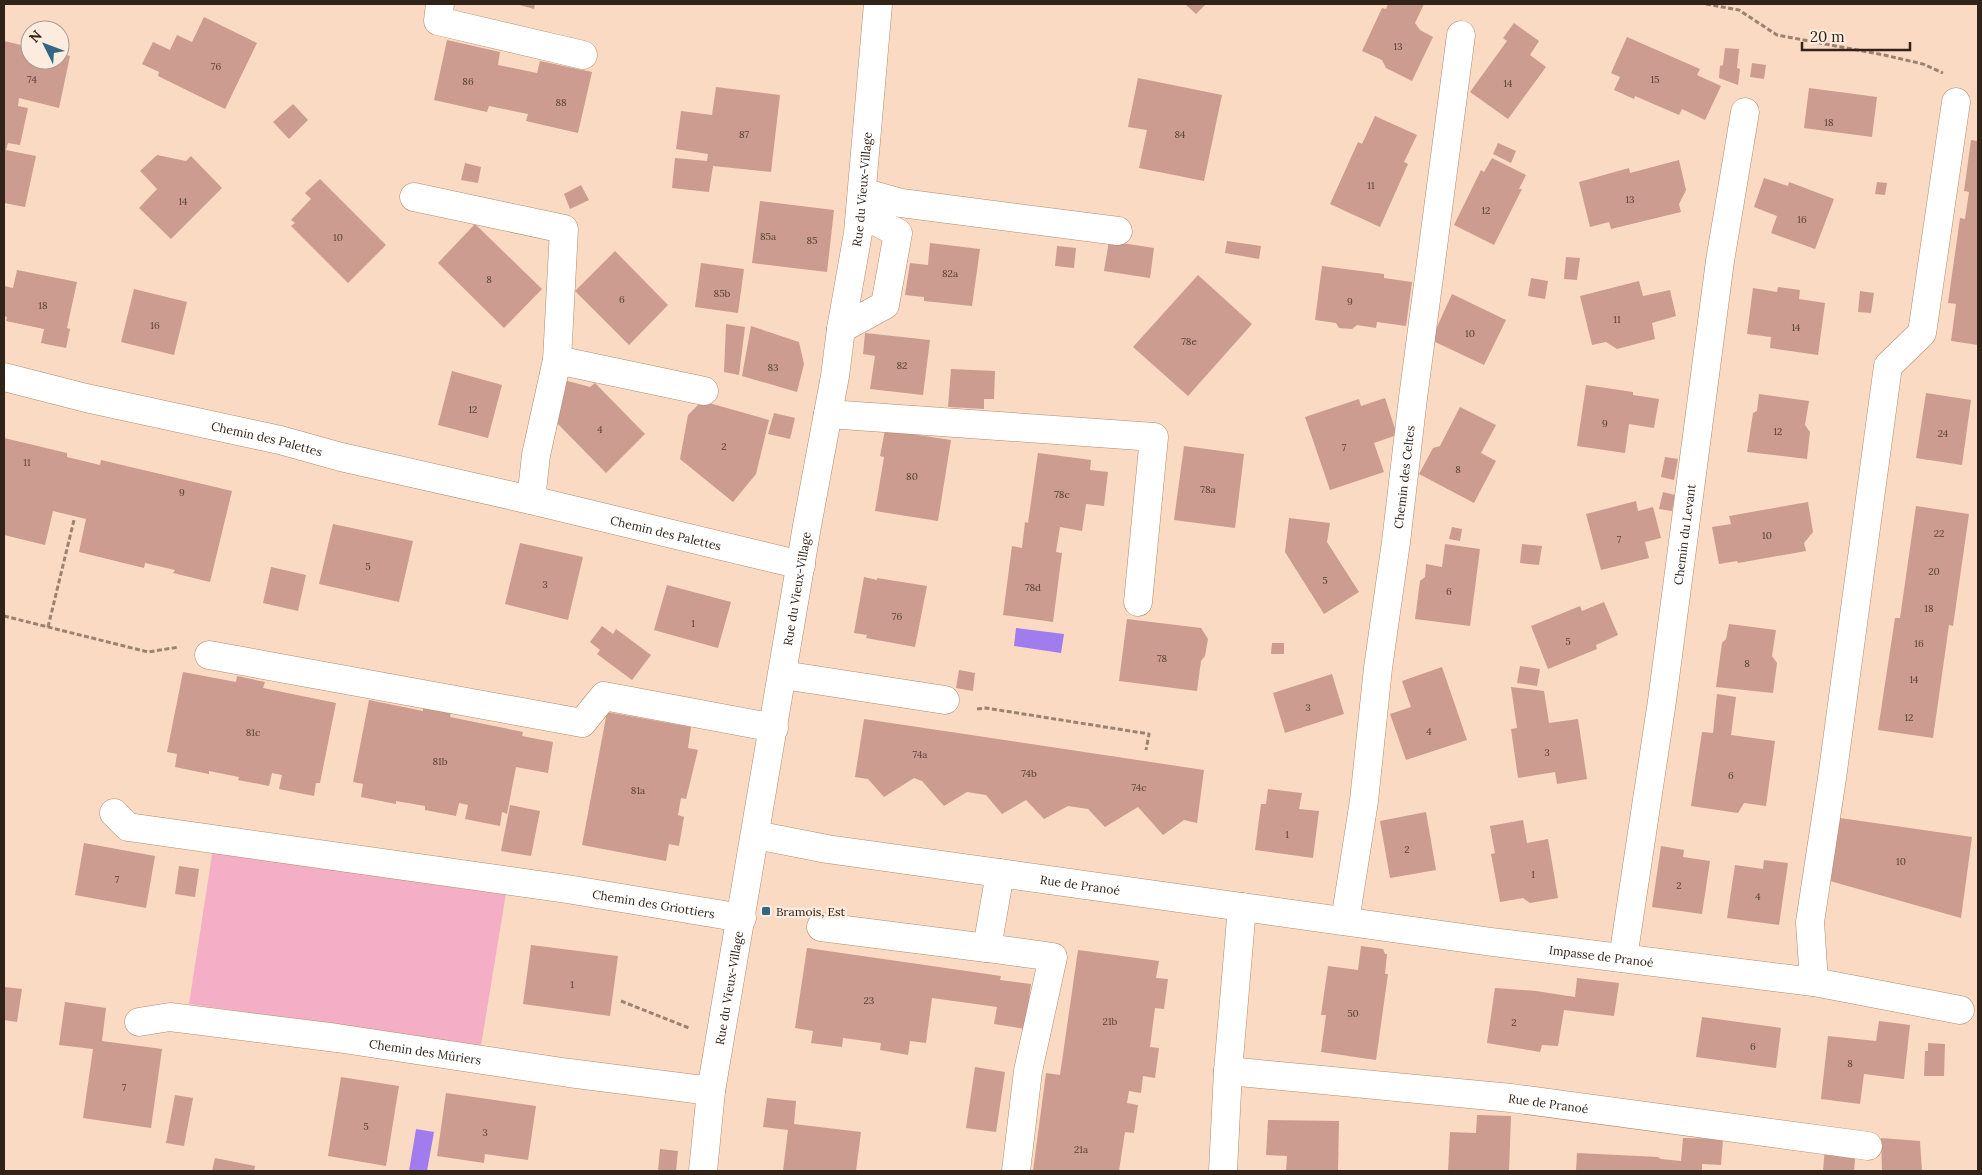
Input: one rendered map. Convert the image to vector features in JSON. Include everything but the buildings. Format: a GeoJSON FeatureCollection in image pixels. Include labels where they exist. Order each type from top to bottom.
{"type":"FeatureCollection","features":[{"type":"Feature","properties":{"kind":"street"},"geometry":{"type":"LineString","coordinates":[[440,4],[438,21],[582,55]]}},
{"type":"Feature","properties":{"kind":"street","name":"Rue du Vieux-Village"},"geometry":{"type":"LineString","coordinates":[[703,1171],[711,1091],[828,414],[861,202],[878,4]]}},
{"type":"Feature","properties":{"kind":"street","name":"Chemin des Celtes"},"geometry":{"type":"LineString","coordinates":[[1344,921],[1364,801],[1378,668],[1461,35]]}},
{"type":"Feature","properties":{"kind":"street"},"geometry":{"type":"LineString","coordinates":[[1814,982],[1810,922],[1832,778],[1888,366],[1922,333],[1956,102]]}},
{"type":"Feature","properties":{"kind":"street","name":"Chemin du Levant"},"geometry":{"type":"LineString","coordinates":[[1623,958],[1662,701],[1720,261],[1745,112]]}},
{"type":"Feature","properties":{"kind":"street"},"geometry":{"type":"LineString","coordinates":[[414,197],[564,229],[557,360],[536,455],[531,500]]}},
{"type":"Feature","properties":{"kind":"street"},"geometry":{"type":"LineString","coordinates":[[861,202],[901,203],[1118,230]]}},
{"type":"Feature","properties":{"kind":"street"},"geometry":{"type":"LineString","coordinates":[[841,329],[885,305],[898,233],[861,202]]}},
{"type":"Feature","properties":{"kind":"street"},"geometry":{"type":"LineString","coordinates":[[557,360],[704,391]]}},
{"type":"Feature","properties":{"kind":"street","name":"Chemin des Palettes"},"geometry":{"type":"LineString","coordinates":[[4,377],[86,398],[280,440],[341,457],[531,500],[801,565]]}},
{"type":"Feature","properties":{"kind":"street"},"geometry":{"type":"LineString","coordinates":[[828,414],[1154,437],[1138,602]]}},
{"type":"Feature","properties":{"kind":"street"},"geometry":{"type":"LineString","coordinates":[[210,655],[582,723],[604,696],[774,728]]}},
{"type":"Feature","properties":{"kind":"street"},"geometry":{"type":"LineString","coordinates":[[783,675],[957,706]]}},
{"type":"Feature","properties":{"kind":"street","name":"Chemin des Griottiers"},"geometry":{"type":"LineString","coordinates":[[114,813],[128,827],[567,889],[742,918]]}},
{"type":"Feature","properties":{"kind":"street","name":"Rue de Pranoé"},"geometry":{"type":"LineString","coordinates":[[756,835],[827,849],[1242,907]]}},
{"type":"Feature","properties":{"kind":"street"},"geometry":{"type":"LineString","coordinates":[[987,948],[1000,873]]}},
{"type":"Feature","properties":{"kind":"street"},"geometry":{"type":"LineString","coordinates":[[1223,1171],[1228,1071],[1242,907]]}},
{"type":"Feature","properties":{"kind":"street","name":"Impasse de Pranoé"},"geometry":{"type":"LineString","coordinates":[[1242,907],[1814,982],[1960,1010]]}},
{"type":"Feature","properties":{"kind":"street"},"geometry":{"type":"LineString","coordinates":[[821,928],[1053,957],[1028,1071],[1016,1171]]}},
{"type":"Feature","properties":{"kind":"street","name":"Chemin des Mûriers"},"geometry":{"type":"LineString","coordinates":[[139,1022],[170,1017],[337,1038],[569,1074],[711,1091]]}},
{"type":"Feature","properties":{"kind":"street","name":"Rue de Pranoé"},"geometry":{"type":"LineString","coordinates":[[1228,1071],[1511,1098],[1868,1146]]}},
{"type":"Feature","properties":{"kind":"path"},"geometry":{"type":"LineString","coordinates":[[1706,4],[1739,10],[1777,35],[1923,64]]}},
{"type":"Feature","properties":{"kind":"path"},"geometry":{"type":"LineString","coordinates":[[48,627],[74,520]]}},
{"type":"Feature","properties":{"kind":"path"},"geometry":{"type":"LineString","coordinates":[[4,616],[148,652],[197,644],[210,655]]}},
{"type":"Feature","properties":{"kind":"path"},"geometry":{"type":"LineString","coordinates":[[957,706],[986,708],[1149,734],[1146,750]]}},
{"type":"Feature","properties":{"kind":"path"},"geometry":{"type":"LineString","coordinates":[[621,1001],[720,1040]]}},
{"type":"Feature","properties":{"kind":"shaded area"},"geometry":{"type":"Polygon","coordinates":[[[1016,628],[1064,634],[1061,653],[1014,646],[1016,628]]]}},
{"type":"Feature","properties":{"kind":"shaded area"},"geometry":{"type":"Polygon","coordinates":[[[213,848],[507,887],[481,1046],[189,1004],[213,848]]]}},
{"type":"Feature","properties":{"kind":"shaded area"},"geometry":{"type":"Polygon","coordinates":[[[416,1129],[434,1132],[427,1171],[409,1171],[416,1129]]]}},
{"type":"Feature","properties":{"kind":"place","name":"Bramois, Est"},"geometry":{"type":"Point","coordinates":[766,911]}}]}
